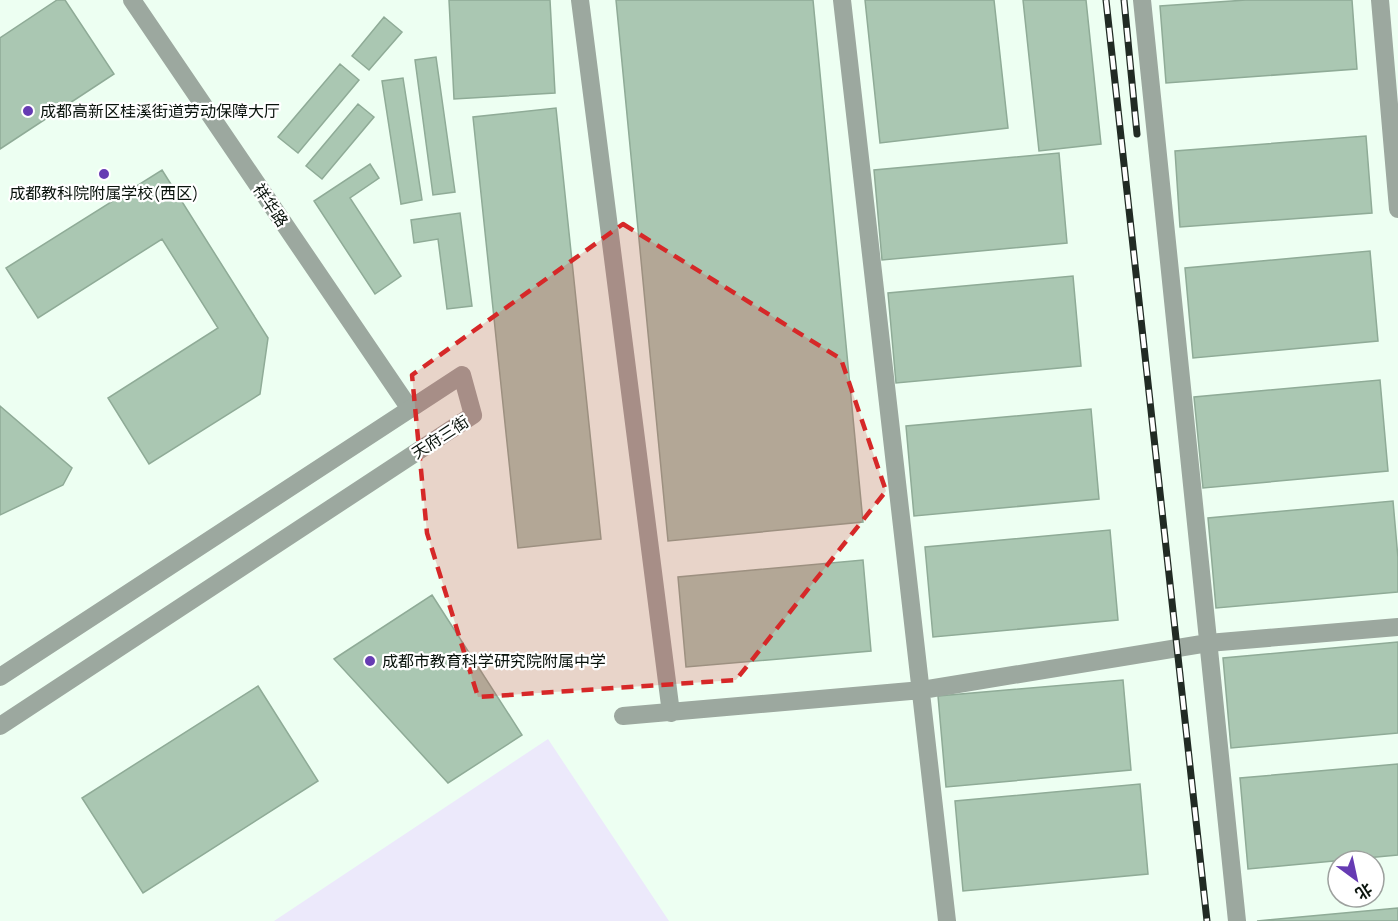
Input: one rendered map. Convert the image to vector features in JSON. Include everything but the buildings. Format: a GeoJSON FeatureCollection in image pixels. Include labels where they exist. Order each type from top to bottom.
{"type":"FeatureCollection","features":[{"type":"Feature","properties":{"kind":"street","name":"祥华路"},"geometry":{"type":"LineString","coordinates":[[132,0],[410,409]]}},
{"type":"Feature","properties":{"kind":"street"},"geometry":{"type":"LineString","coordinates":[[580,0],[671,713]]}},
{"type":"Feature","properties":{"kind":"street"},"geometry":{"type":"LineString","coordinates":[[842,0],[947,921]]}},
{"type":"Feature","properties":{"kind":"street"},"geometry":{"type":"LineString","coordinates":[[1142,0],[1237,921]]}},
{"type":"Feature","properties":{"kind":"street"},"geometry":{"type":"LineString","coordinates":[[1380,0],[1398,209]]}},
{"type":"Feature","properties":{"kind":"street","name":"天府三街"},"geometry":{"type":"LineString","coordinates":[[0,677],[462,375],[473,416],[0,726]]}},
{"type":"Feature","properties":{"kind":"street"},"geometry":{"type":"LineString","coordinates":[[622,716],[922,690],[1208,643],[1398,627]]}},
{"type":"Feature","properties":{"kind":"highlighted area"},"geometry":{"type":"Polygon","coordinates":[[[623,224],[841,359],[886,491],[736,680],[478,697],[427,533],[412,375],[623,224]]]}},
{"type":"Feature","properties":{"kind":"shaded area"},"geometry":{"type":"Polygon","coordinates":[[[548,739],[669,921],[274,921],[548,739]]]}},
{"type":"Feature","properties":{"kind":"railway"},"geometry":{"type":"LineString","coordinates":[[1106,0],[1207,921]]}},
{"type":"Feature","properties":{"kind":"railway"},"geometry":{"type":"LineString","coordinates":[[1124,0],[1137,134]]}},
{"type":"Feature","properties":{"kind":"place","name":"成都高新区桂溪街道劳动保障大厅"},"geometry":{"type":"Point","coordinates":[28,111]}},
{"type":"Feature","properties":{"kind":"place","name":"成都教科院附属学校(西区)"},"geometry":{"type":"Point","coordinates":[104,174]}},
{"type":"Feature","properties":{"kind":"place","name":"成都市教育科学研究院附属中学"},"geometry":{"type":"Point","coordinates":[370,661]}}]}
